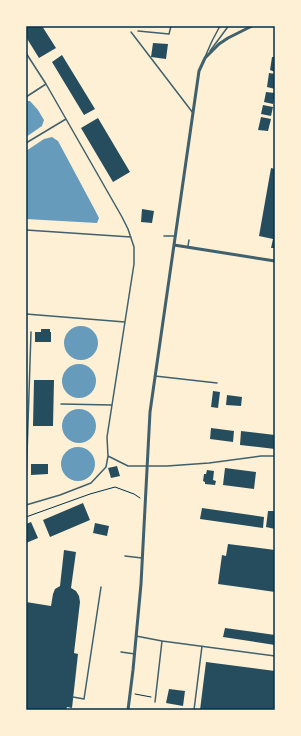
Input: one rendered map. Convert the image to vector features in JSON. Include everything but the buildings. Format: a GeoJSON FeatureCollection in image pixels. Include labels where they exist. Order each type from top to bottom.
{"type":"FeatureCollection","features":[{"type":"Feature","properties":{"kind":"street"},"geometry":{"type":"LineString","coordinates":[[128,710],[135,654],[150,412],[200,71],[205,58],[219,44],[252,26]]}},
{"type":"Feature","properties":{"kind":"street"},"geometry":{"type":"LineString","coordinates":[[174,245],[275,261]]}},
{"type":"Feature","properties":{"kind":"lane"},"geometry":{"type":"LineString","coordinates":[[138,31],[169,34],[171,26]]}},
{"type":"Feature","properties":{"kind":"lane"},"geometry":{"type":"LineString","coordinates":[[205,58],[220,26]]}},
{"type":"Feature","properties":{"kind":"lane"},"geometry":{"type":"LineString","coordinates":[[205,58],[228,26]]}},
{"type":"Feature","properties":{"kind":"lane"},"geometry":{"type":"LineString","coordinates":[[131,32],[194,114]]}},
{"type":"Feature","properties":{"kind":"lane"},"geometry":{"type":"LineString","coordinates":[[26,53],[46,84],[122,218],[134,247],[134,264],[107,437],[108,456],[106,467],[91,483],[60,495],[26,505]]}},
{"type":"Feature","properties":{"kind":"lane"},"geometry":{"type":"LineString","coordinates":[[26,96],[46,84]]}},
{"type":"Feature","properties":{"kind":"lane"},"geometry":{"type":"LineString","coordinates":[[26,143],[66,119]]}},
{"type":"Feature","properties":{"kind":"lane"},"geometry":{"type":"LineString","coordinates":[[26,230],[131,237]]}},
{"type":"Feature","properties":{"kind":"lane"},"geometry":{"type":"LineString","coordinates":[[164,236],[176,236]]}},
{"type":"Feature","properties":{"kind":"lane"},"geometry":{"type":"LineString","coordinates":[[188,240],[188,248]]}},
{"type":"Feature","properties":{"kind":"lane"},"geometry":{"type":"LineString","coordinates":[[26,314],[125,322]]}},
{"type":"Feature","properties":{"kind":"lane"},"geometry":{"type":"LineString","coordinates":[[26,485],[31,332]]}},
{"type":"Feature","properties":{"kind":"lane"},"geometry":{"type":"LineString","coordinates":[[155,376],[217,383]]}},
{"type":"Feature","properties":{"kind":"lane"},"geometry":{"type":"LineString","coordinates":[[61,404],[112,405]]}},
{"type":"Feature","properties":{"kind":"lane"},"geometry":{"type":"LineString","coordinates":[[108,456],[128,466],[167,466],[209,463],[261,456],[275,456]]}},
{"type":"Feature","properties":{"kind":"lane"},"geometry":{"type":"LineString","coordinates":[[124,556],[142,558]]}},
{"type":"Feature","properties":{"kind":"lane"},"geometry":{"type":"LineString","coordinates":[[73,697],[84,699],[102,587]]}},
{"type":"Feature","properties":{"kind":"lane"},"geometry":{"type":"LineString","coordinates":[[136,636],[162,641],[275,656]]}},
{"type":"Feature","properties":{"kind":"lane"},"geometry":{"type":"LineString","coordinates":[[155,702],[162,641]]}},
{"type":"Feature","properties":{"kind":"lane"},"geometry":{"type":"LineString","coordinates":[[194,710],[202,646]]}},
{"type":"Feature","properties":{"kind":"lane"},"geometry":{"type":"LineString","coordinates":[[121,652],[135,654]]}},
{"type":"Feature","properties":{"kind":"path"},"geometry":{"type":"LineString","coordinates":[[26,517],[90,494],[115,487],[134,494],[145,502]]}},
{"type":"Feature","properties":{"kind":"path"},"geometry":{"type":"LineString","coordinates":[[130,694],[155,697]]}},
{"type":"Feature","properties":{"kind":"water"},"geometry":{"type":"Polygon","coordinates":[[[26,101],[30,101],[44,120],[42,126],[26,137],[26,101]]]}},
{"type":"Feature","properties":{"kind":"water"},"geometry":{"type":"Polygon","coordinates":[[[52,137],[58,141],[96,212],[99,218],[97,223],[26,219],[26,151],[44,139],[52,137]]]}},
{"type":"Feature","properties":{"kind":"water"},"geometry":{"type":"Polygon","coordinates":[[[84,326],[93,331],[97,336],[97,350],[93,355],[88,359],[78,360],[74,359],[65,350],[64,340],[65,336],[74,327],[84,326]]]}},
{"type":"Feature","properties":{"kind":"water"},"geometry":{"type":"Polygon","coordinates":[[[82,364],[91,369],[95,374],[95,388],[91,393],[86,397],[76,398],[72,397],[63,388],[62,378],[63,374],[72,365],[82,364]]]}},
{"type":"Feature","properties":{"kind":"water"},"geometry":{"type":"Polygon","coordinates":[[[82,409],[91,414],[95,419],[95,433],[91,438],[86,442],[76,443],[72,442],[63,433],[62,423],[63,419],[72,410],[82,409]]]}},
{"type":"Feature","properties":{"kind":"water"},"geometry":{"type":"Polygon","coordinates":[[[81,447],[90,452],[94,457],[94,471],[90,476],[85,480],[75,481],[71,480],[62,471],[61,461],[62,457],[71,448],[81,447]]]}}]}
